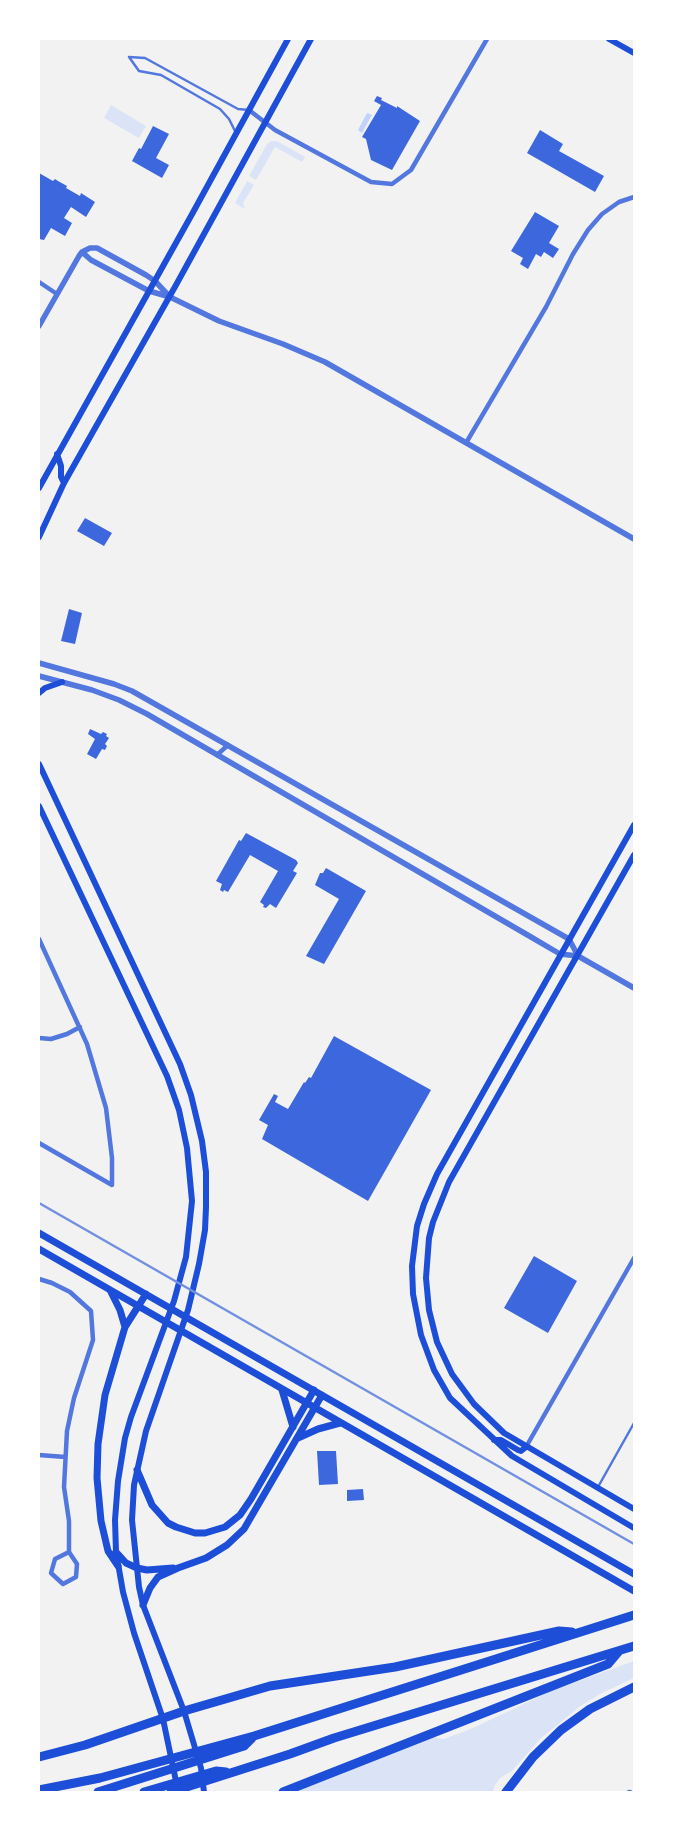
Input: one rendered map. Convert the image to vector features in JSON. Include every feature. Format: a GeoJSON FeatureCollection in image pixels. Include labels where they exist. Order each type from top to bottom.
{"type":"FeatureCollection","features":[{"type":"Feature","properties":{"kind":"highway"},"geometry":{"type":"LineString","coordinates":[[39,1790],[100,1778],[155,1763],[244,1746],[254,1736],[630,1616]]}},
{"type":"Feature","properties":{"kind":"highway"},"geometry":{"type":"LineString","coordinates":[[39,1757],[94,1742],[184,1711],[270,1686],[423,1662],[559,1631],[580,1632]]}},
{"type":"Feature","properties":{"kind":"highway"},"geometry":{"type":"LineString","coordinates":[[144,1792],[216,1774],[234,1772],[334,1738],[634,1646]]}},
{"type":"Feature","properties":{"kind":"highway"},"geometry":{"type":"LineString","coordinates":[[283,1792],[608,1664],[619,1650]]}},
{"type":"Feature","properties":{"kind":"highway"},"geometry":{"type":"LineString","coordinates":[[506,1792],[533,1757],[561,1730],[590,1709],[634,1687]]}},
{"type":"Feature","properties":{"kind":"highway"},"geometry":{"type":"LineString","coordinates":[[98,1792],[157,1774],[213,1752]]}},
{"type":"Feature","properties":{"kind":"highway"},"geometry":{"type":"LineString","coordinates":[[172,1792],[199,1783],[216,1774]]}},
{"type":"Feature","properties":{"kind":"highway"},"geometry":{"type":"LineString","coordinates":[[192,1792],[199,1783]]}},
{"type":"Feature","properties":{"kind":"main road"},"geometry":{"type":"LineString","coordinates":[[39,488],[288,39]]}},
{"type":"Feature","properties":{"kind":"main road"},"geometry":{"type":"LineString","coordinates":[[39,537],[64,483],[170,297],[311,39]]}},
{"type":"Feature","properties":{"kind":"main road"},"geometry":{"type":"LineString","coordinates":[[609,39],[634,53]]}},
{"type":"Feature","properties":{"kind":"main road"},"geometry":{"type":"LineString","coordinates":[[57,454],[64,483]]}},
{"type":"Feature","properties":{"kind":"main road"},"geometry":{"type":"LineString","coordinates":[[39,693],[45,688],[62,682]]}},
{"type":"Feature","properties":{"kind":"main road"},"geometry":{"type":"LineString","coordinates":[[39,764],[180,1064],[192,1095],[202,1141],[206,1188],[205,1230],[199,1264],[188,1310],[146,1431],[137,1470],[132,1520],[137,1568],[144,1605],[184,1711],[201,1768],[204,1792]]}},
{"type":"Feature","properties":{"kind":"main road"},"geometry":{"type":"LineString","coordinates":[[39,806],[155,1050],[176,1101],[188,1148],[191,1213],[186,1257],[174,1301],[131,1417],[125,1438],[116,1501],[116,1552],[118,1566],[134,1633],[163,1719],[178,1792]]}},
{"type":"Feature","properties":{"kind":"main road"},"geometry":{"type":"LineString","coordinates":[[634,825],[437,1174],[417,1226],[412,1256],[413,1294],[421,1335],[434,1370],[450,1398],[512,1456],[634,1528]]}},
{"type":"Feature","properties":{"kind":"main road"},"geometry":{"type":"LineString","coordinates":[[634,855],[449,1182],[433,1222],[427,1259],[429,1310],[437,1342],[452,1374],[462,1389],[488,1419],[504,1432],[526,1447],[634,1509]]}},
{"type":"Feature","properties":{"kind":"main road"},"geometry":{"type":"LineString","coordinates":[[477,1103],[489,1110]]}},
{"type":"Feature","properties":{"kind":"main road"},"geometry":{"type":"LineString","coordinates":[[39,1233],[634,1574]]}},
{"type":"Feature","properties":{"kind":"main road"},"geometry":{"type":"LineString","coordinates":[[39,1249],[634,1591]]}},
{"type":"Feature","properties":{"kind":"main road"},"geometry":{"type":"LineString","coordinates":[[110,1290],[120,1310],[124,1326]]}},
{"type":"Feature","properties":{"kind":"main road"},"geometry":{"type":"LineString","coordinates":[[118,1566],[108,1551],[98,1498],[97,1461],[100,1428],[105,1395],[124,1326],[146,1294]]}},
{"type":"Feature","properties":{"kind":"main road"},"geometry":{"type":"LineString","coordinates":[[282,1390],[293,1426]]}},
{"type":"Feature","properties":{"kind":"main road"},"geometry":{"type":"LineString","coordinates":[[137,1470],[152,1505],[168,1523],[195,1533],[216,1531],[233,1522],[246,1507],[314,1390]]}},
{"type":"Feature","properties":{"kind":"main road"},"geometry":{"type":"LineString","coordinates":[[144,1605],[153,1582],[158,1577],[206,1558],[227,1545],[244,1529],[322,1395]]}},
{"type":"Feature","properties":{"kind":"main road"},"geometry":{"type":"LineString","coordinates":[[298,1438],[318,1429],[340,1423]]}},
{"type":"Feature","properties":{"kind":"main road"},"geometry":{"type":"LineString","coordinates":[[494,1440],[501,1440],[521,1451],[526,1447]]}},
{"type":"Feature","properties":{"kind":"main road"},"geometry":{"type":"LineString","coordinates":[[116,1552],[126,1563],[137,1568],[147,1570],[178,1568]]}},
{"type":"Feature","properties":{"kind":"street"},"geometry":{"type":"LineString","coordinates":[[249,110],[265,123],[371,182],[392,184],[411,170],[487,39]]}},
{"type":"Feature","properties":{"kind":"street"},"geometry":{"type":"LineString","coordinates":[[466,443],[546,307],[573,254],[588,230],[602,214],[619,202],[634,198]]}},
{"type":"Feature","properties":{"kind":"street"},"geometry":{"type":"LineString","coordinates":[[39,326],[82,252],[90,248],[97,248],[155,281],[170,297]]}},
{"type":"Feature","properties":{"kind":"street"},"geometry":{"type":"LineString","coordinates":[[82,252],[92,260],[149,292],[170,297],[218,321],[316,358],[634,539]]}},
{"type":"Feature","properties":{"kind":"street"},"geometry":{"type":"LineString","coordinates":[[39,282],[57,294]]}},
{"type":"Feature","properties":{"kind":"street"},"geometry":{"type":"LineString","coordinates":[[39,662],[124,687],[569,939],[578,956]]}},
{"type":"Feature","properties":{"kind":"street"},"geometry":{"type":"LineString","coordinates":[[39,676],[119,700],[147,714],[560,954],[578,956],[634,988]]}},
{"type":"Feature","properties":{"kind":"street"},"geometry":{"type":"LineString","coordinates":[[217,755],[228,745]]}},
{"type":"Feature","properties":{"kind":"street"},"geometry":{"type":"LineString","coordinates":[[39,939],[88,1044],[106,1108],[112,1158],[112,1185],[39,1143]]}},
{"type":"Feature","properties":{"kind":"street"},"geometry":{"type":"LineString","coordinates":[[39,1038],[50,1039],[67,1034],[80,1027]]}},
{"type":"Feature","properties":{"kind":"street"},"geometry":{"type":"LineString","coordinates":[[526,1447],[634,1258]]}},
{"type":"Feature","properties":{"kind":"street"},"geometry":{"type":"LineString","coordinates":[[39,1279],[70,1292],[91,1311],[93,1340],[74,1398],[67,1430],[65,1457],[64,1487],[69,1552],[77,1564],[76,1577],[63,1584],[51,1573],[55,1559],[69,1552]]}},
{"type":"Feature","properties":{"kind":"street"},"geometry":{"type":"LineString","coordinates":[[39,1455],[65,1457]]}},
{"type":"Feature","properties":{"kind":"lane"},"geometry":{"type":"LineString","coordinates":[[236,133],[229,119],[220,109],[161,75],[138,70],[129,57],[145,58],[238,109],[249,110]]}},
{"type":"Feature","properties":{"kind":"lane"},"geometry":{"type":"LineString","coordinates":[[598,1487],[634,1423]]}},
{"type":"Feature","properties":{"kind":"shaded area"},"geometry":{"type":"Polygon","coordinates":[[[111,105],[146,126],[139,138],[104,118],[111,105]]]}},
{"type":"Feature","properties":{"kind":"shaded area"},"geometry":{"type":"Polygon","coordinates":[[[271,141],[277,141],[305,157],[302,162],[275,147],[256,180],[249,176],[267,144],[271,141]]]}},
{"type":"Feature","properties":{"kind":"shaded area"},"geometry":{"type":"Polygon","coordinates":[[[247,181],[254,185],[243,203],[245,209],[235,203],[247,181]]]}},
{"type":"Feature","properties":{"kind":"shaded area"},"geometry":{"type":"Polygon","coordinates":[[[634,1661],[634,1678],[600,1694],[579,1707],[541,1738],[513,1770],[500,1778],[493,1792],[293,1792],[431,1737],[444,1739],[473,1728],[551,1691],[634,1661]]]}},
{"type":"Feature","properties":{"kind":"water"},"geometry":{"type":"Polygon","coordinates":[[[367,113],[372,115],[362,133],[358,130],[367,113]]]}},
{"type":"Feature","properties":{"kind":"building"},"geometry":{"type":"Polygon","coordinates":[[[377,96],[420,121],[392,170],[371,160],[366,139],[362,137],[381,105],[374,101],[377,96]]]}},
{"type":"Feature","properties":{"kind":"building"},"geometry":{"type":"Polygon","coordinates":[[[153,126],[169,134],[156,158],[169,165],[162,178],[132,161],[139,148],[141,149],[153,126]]]}},
{"type":"Feature","properties":{"kind":"building"},"geometry":{"type":"Polygon","coordinates":[[[540,130],[563,144],[559,151],[604,176],[595,192],[527,153],[540,130]]]}},
{"type":"Feature","properties":{"kind":"building"},"geometry":{"type":"Polygon","coordinates":[[[39,173],[53,181],[55,179],[67,186],[66,188],[80,196],[81,193],[95,202],[86,217],[71,207],[64,218],[72,223],[65,236],[51,228],[44,240],[39,239],[39,173]]]}},
{"type":"Feature","properties":{"kind":"building"},"geometry":{"type":"Polygon","coordinates":[[[535,212],[559,226],[549,243],[559,249],[553,258],[544,252],[541,257],[536,254],[528,269],[520,264],[523,258],[511,251],[535,212]]]}},
{"type":"Feature","properties":{"kind":"building"},"geometry":{"type":"Polygon","coordinates":[[[85,518],[112,533],[104,546],[77,531],[85,518]]]}},
{"type":"Feature","properties":{"kind":"building"},"geometry":{"type":"Polygon","coordinates":[[[69,609],[82,613],[75,644],[61,641],[69,609]]]}},
{"type":"Feature","properties":{"kind":"building"},"geometry":{"type":"Polygon","coordinates":[[[90,729],[101,734],[103,732],[109,738],[105,744],[107,746],[105,750],[102,749],[96,759],[87,754],[95,739],[88,734],[90,729]]]}},
{"type":"Feature","properties":{"kind":"building"},"geometry":{"type":"Polygon","coordinates":[[[246,833],[296,860],[298,863],[293,871],[297,873],[276,908],[270,904],[266,908],[263,907],[264,905],[260,902],[278,871],[250,855],[228,892],[220,890],[222,884],[216,881],[239,840],[241,841],[246,833]]]}},
{"type":"Feature","properties":{"kind":"building"},"geometry":{"type":"Polygon","coordinates":[[[326,868],[366,891],[324,964],[306,956],[339,899],[315,885],[320,873],[323,873],[326,868]]]}},
{"type":"Feature","properties":{"kind":"building"},"geometry":{"type":"Polygon","coordinates":[[[334,1036],[431,1090],[368,1201],[262,1139],[268,1125],[259,1120],[274,1094],[278,1096],[275,1102],[288,1109],[304,1082],[309,1077],[311,1078],[334,1036]]]}},
{"type":"Feature","properties":{"kind":"building"},"geometry":{"type":"Polygon","coordinates":[[[534,1256],[577,1281],[548,1333],[504,1308],[534,1256]]]}},
{"type":"Feature","properties":{"kind":"building"},"geometry":{"type":"Polygon","coordinates":[[[317,1451],[336,1451],[338,1484],[319,1485],[317,1451]]]}},
{"type":"Feature","properties":{"kind":"building"},"geometry":{"type":"Polygon","coordinates":[[[363,1489],[364,1500],[347,1501],[347,1490],[363,1489]]]}},
{"type":"Feature","properties":{"kind":"railway"},"geometry":{"type":"LineString","coordinates":[[39,1203],[634,1544]]}}]}
